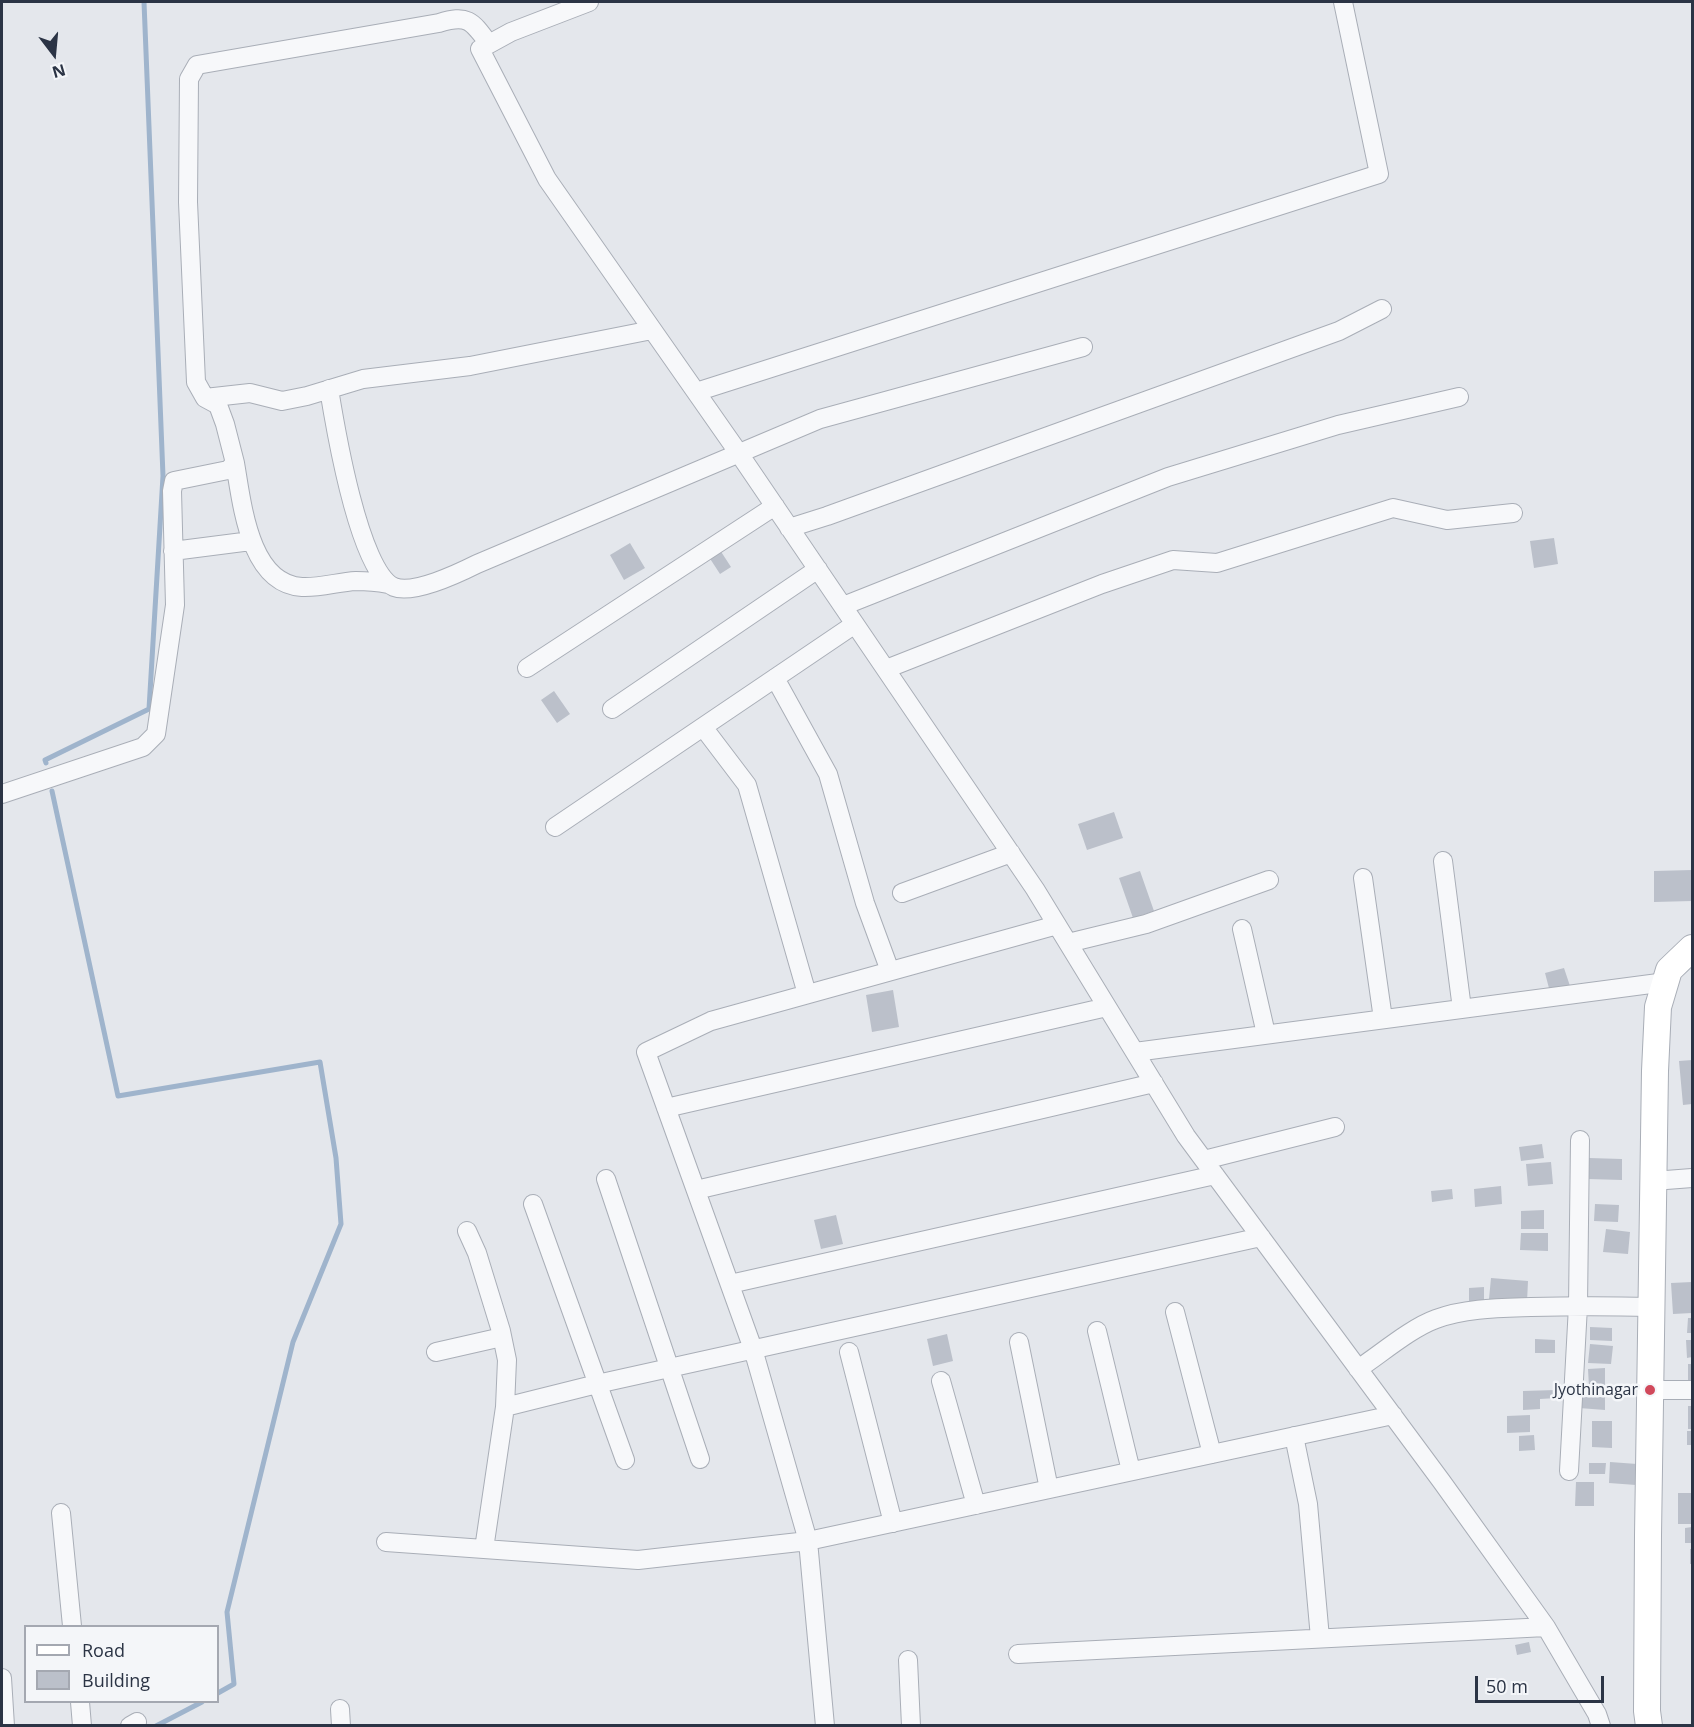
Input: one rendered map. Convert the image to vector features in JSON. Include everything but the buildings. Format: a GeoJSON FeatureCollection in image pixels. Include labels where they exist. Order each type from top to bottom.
{"type":"FeatureCollection","features":[{"type":"Feature","properties":{"kind":"street"},"geometry":{"type":"LineString","coordinates":[[589,2],[511,32],[480,49],[548,179],[740,455],[1011,853],[1058,925],[1186,1136],[1359,1368],[1546,1627],[1597,1714],[1601,1725]]}},
{"type":"Feature","properties":{"kind":"street"},"geometry":{"type":"LineString","coordinates":[[696,392],[1379,174],[1342,2]]}},
{"type":"Feature","properties":{"kind":"street"},"geometry":{"type":"LineString","coordinates":[[489,44],[475,25],[465,19],[456,18],[439,23],[197,65],[189,79],[188,202],[196,382],[205,398],[218,405],[225,424],[250,541],[272,574],[286,583],[299,587],[356,581],[388,584],[405,590],[456,575],[820,419],[1083,347]]}},
{"type":"Feature","properties":{"kind":"street"},"geometry":{"type":"LineString","coordinates":[[789,528],[1339,331],[1382,309]]}},
{"type":"Feature","properties":{"kind":"street"},"geometry":{"type":"LineString","coordinates":[[205,398],[250,393],[282,401],[363,379],[470,366],[652,330]]}},
{"type":"Feature","properties":{"kind":"street"},"geometry":{"type":"LineString","coordinates":[[328,389],[355,514],[369,550],[388,584]]}},
{"type":"Feature","properties":{"kind":"street"},"geometry":{"type":"LineString","coordinates":[[843,606],[1168,477],[1338,425],[1459,397]]}},
{"type":"Feature","properties":{"kind":"street"},"geometry":{"type":"LineString","coordinates":[[2,794],[143,747],[156,734],[175,605],[172,491],[174,481],[228,470],[235,464]]}},
{"type":"Feature","properties":{"kind":"street"},"geometry":{"type":"LineString","coordinates":[[527,668],[775,506]]}},
{"type":"Feature","properties":{"kind":"street"},"geometry":{"type":"LineString","coordinates":[[886,669],[1102,584],[1173,560],[1217,563],[1392,508],[1447,520],[1513,513]]}},
{"type":"Feature","properties":{"kind":"street"},"geometry":{"type":"LineString","coordinates":[[173,551],[250,541]]}},
{"type":"Feature","properties":{"kind":"street"},"geometry":{"type":"LineString","coordinates":[[612,709],[818,570]]}},
{"type":"Feature","properties":{"kind":"street"},"geometry":{"type":"LineString","coordinates":[[555,827],[855,624]]}},
{"type":"Feature","properties":{"kind":"street"},"geometry":{"type":"LineString","coordinates":[[775,678],[828,774],[865,903],[890,971]]}},
{"type":"Feature","properties":{"kind":"street"},"geometry":{"type":"LineString","coordinates":[[703,727],[747,785],[807,994]]}},
{"type":"Feature","properties":{"kind":"street"},"geometry":{"type":"LineString","coordinates":[[902,893],[1011,853]]}},
{"type":"Feature","properties":{"kind":"street"},"geometry":{"type":"LineString","coordinates":[[1443,861],[1461,1009]]}},
{"type":"Feature","properties":{"kind":"street"},"geometry":{"type":"LineString","coordinates":[[1363,878],[1383,1019]]}},
{"type":"Feature","properties":{"kind":"street"},"geometry":{"type":"LineString","coordinates":[[1068,943],[1146,924],[1269,880]]}},
{"type":"Feature","properties":{"kind":"street"},"geometry":{"type":"LineString","coordinates":[[816,1725],[825,1725],[808,1541],[753,1349],[646,1052],[711,1021],[1058,925]]}},
{"type":"Feature","properties":{"kind":"street"},"geometry":{"type":"LineString","coordinates":[[1242,929],[1266,1034]]}},
{"type":"Feature","properties":{"kind":"street"},"geometry":{"type":"LineString","coordinates":[[1649,1725],[1647,1711],[1647,1535],[1658,1007],[1669,970],[1692,948]]}},
{"type":"Feature","properties":{"kind":"street"},"geometry":{"type":"LineString","coordinates":[[1135,1052],[1666,982]]}},
{"type":"Feature","properties":{"kind":"street"},"geometry":{"type":"LineString","coordinates":[[666,1108],[1107,1007]]}},
{"type":"Feature","properties":{"kind":"street"},"geometry":{"type":"LineString","coordinates":[[696,1190],[1154,1083]]}},
{"type":"Feature","properties":{"kind":"street"},"geometry":{"type":"LineString","coordinates":[[1203,1160],[1335,1127]]}},
{"type":"Feature","properties":{"kind":"street"},"geometry":{"type":"LineString","coordinates":[[1569,1471],[1578,1305],[1580,1140]]}},
{"type":"Feature","properties":{"kind":"street"},"geometry":{"type":"LineString","coordinates":[[730,1284],[1215,1175]]}},
{"type":"Feature","properties":{"kind":"street"},"geometry":{"type":"LineString","coordinates":[[606,1179],[700,1459]]}},
{"type":"Feature","properties":{"kind":"street"},"geometry":{"type":"LineString","coordinates":[[1653,1181],[1692,1179]]}},
{"type":"Feature","properties":{"kind":"street"},"geometry":{"type":"LineString","coordinates":[[533,1204],[625,1460]]}},
{"type":"Feature","properties":{"kind":"street"},"geometry":{"type":"LineString","coordinates":[[467,1231],[477,1253],[507,1360],[505,1407],[484,1549]]}},
{"type":"Feature","properties":{"kind":"street"},"geometry":{"type":"LineString","coordinates":[[505,1407],[597,1384],[1261,1237]]}},
{"type":"Feature","properties":{"kind":"street"},"geometry":{"type":"LineString","coordinates":[[1359,1368],[1422,1325],[1438,1318],[1463,1312],[1578,1305],[1651,1307]]}},
{"type":"Feature","properties":{"kind":"street"},"geometry":{"type":"LineString","coordinates":[[1175,1312],[1212,1454]]}},
{"type":"Feature","properties":{"kind":"street"},"geometry":{"type":"LineString","coordinates":[[1097,1331],[1131,1471]]}},
{"type":"Feature","properties":{"kind":"street"},"geometry":{"type":"LineString","coordinates":[[436,1352],[502,1337]]}},
{"type":"Feature","properties":{"kind":"street"},"geometry":{"type":"LineString","coordinates":[[1019,1342],[1049,1489]]}},
{"type":"Feature","properties":{"kind":"street"},"geometry":{"type":"LineString","coordinates":[[849,1352],[893,1523]]}},
{"type":"Feature","properties":{"kind":"street"},"geometry":{"type":"LineString","coordinates":[[941,1381],[976,1505]]}},
{"type":"Feature","properties":{"kind":"street"},"geometry":{"type":"LineString","coordinates":[[1650,1390],[1692,1390]]}},
{"type":"Feature","properties":{"kind":"street"},"geometry":{"type":"LineString","coordinates":[[386,1542],[638,1560],[808,1541],[1393,1415]]}},
{"type":"Feature","properties":{"kind":"street"},"geometry":{"type":"LineString","coordinates":[[1294,1436],[1308,1504],[1320,1638]]}},
{"type":"Feature","properties":{"kind":"street"},"geometry":{"type":"LineString","coordinates":[[61,1513],[72,1625]]}},
{"type":"Feature","properties":{"kind":"street"},"geometry":{"type":"LineString","coordinates":[[1018,1654],[1546,1627]]}},
{"type":"Feature","properties":{"kind":"street"},"geometry":{"type":"LineString","coordinates":[[908,1660],[911,1725]]}},
{"type":"Feature","properties":{"kind":"street"},"geometry":{"type":"LineString","coordinates":[[2,1678],[5,1725]]}},
{"type":"Feature","properties":{"kind":"street"},"geometry":{"type":"LineString","coordinates":[[80,1703],[82,1725]]}},
{"type":"Feature","properties":{"kind":"waterway"},"geometry":{"type":"LineString","coordinates":[[46,763],[45,760],[149,709],[163,476],[144,2]]}},
{"type":"Feature","properties":{"kind":"waterway"},"geometry":{"type":"LineString","coordinates":[[52,791],[118,1096],[320,1062],[336,1158],[341,1224],[293,1342],[227,1612],[234,1684],[219,1692]]}},
{"type":"Feature","properties":{"kind":"waterway"},"geometry":{"type":"LineString","coordinates":[[156,1726],[200,1703]]}},
{"type":"Feature","properties":{"kind":"place","name":"Jyothinagar"},"geometry":{"type":"Point","coordinates":[1650,1390]}}]}
